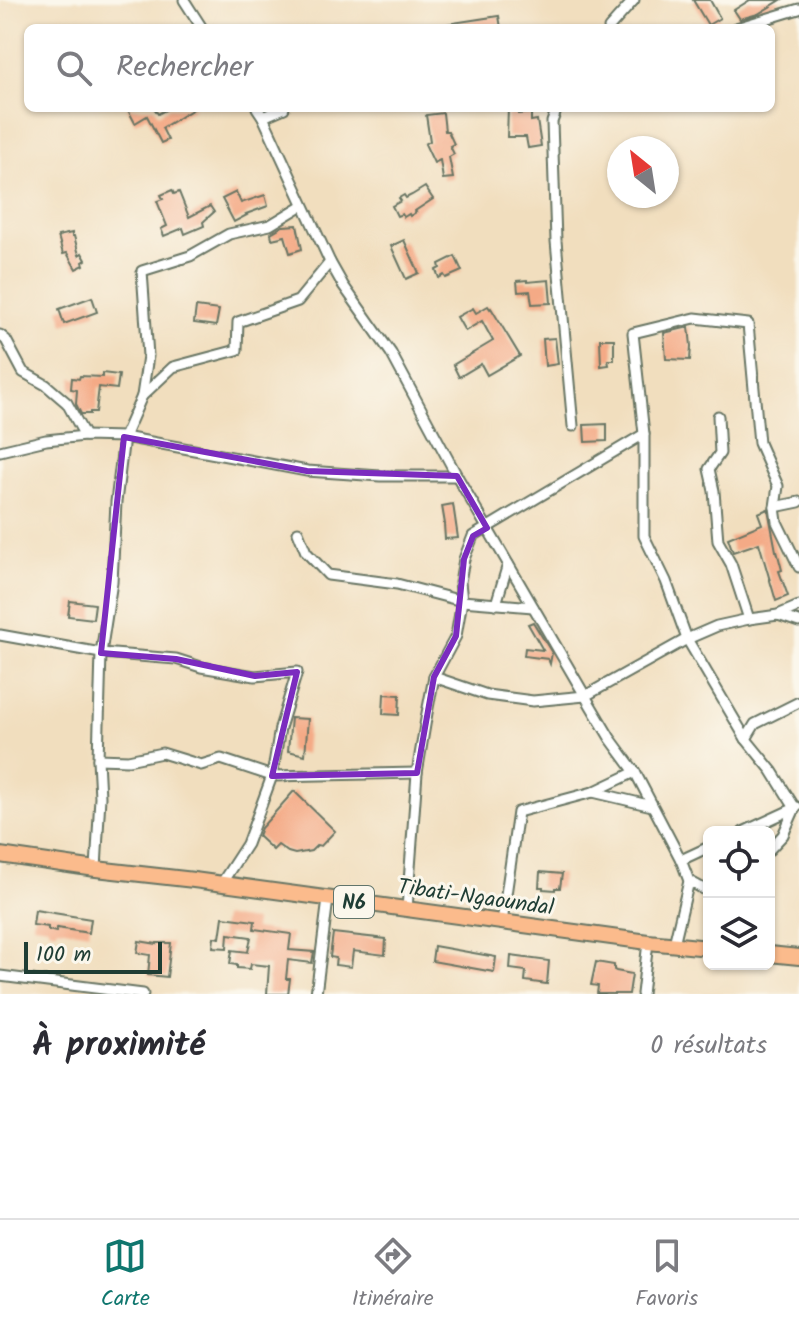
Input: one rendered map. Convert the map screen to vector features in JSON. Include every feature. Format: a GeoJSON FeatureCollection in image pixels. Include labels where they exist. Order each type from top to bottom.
{"type":"FeatureCollection","features":[{"type":"Feature","properties":{"kind":"highway","name":"Tibati-Ngaoundal"},"geometry":{"type":"LineString","coordinates":[[0,855],[703,947]]}},
{"type":"Feature","properties":{"kind":"highway"},"geometry":{"type":"LineString","coordinates":[[775,955],[799,957]]}},
{"type":"Feature","properties":{"kind":"street"},"geometry":{"type":"LineString","coordinates":[[184,0],[199,24]]}},
{"type":"Feature","properties":{"kind":"street"},"geometry":{"type":"LineString","coordinates":[[613,24],[634,0]]}},
{"type":"Feature","properties":{"kind":"street"},"geometry":{"type":"LineString","coordinates":[[749,24],[799,9]]}},
{"type":"Feature","properties":{"kind":"street"},"geometry":{"type":"LineString","coordinates":[[260,112],[330,262],[391,353],[457,476],[610,738],[635,772],[681,860],[689,881],[674,944]]}},
{"type":"Feature","properties":{"kind":"street"},"geometry":{"type":"LineString","coordinates":[[263,117],[275,112]]}},
{"type":"Feature","properties":{"kind":"street"},"geometry":{"type":"LineString","coordinates":[[556,112],[552,122],[556,241],[573,426]]}},
{"type":"Feature","properties":{"kind":"street"},"geometry":{"type":"LineString","coordinates":[[96,869],[101,653],[112,582],[116,502],[124,437],[142,396],[148,356],[142,271],[190,256],[229,234],[270,225],[303,205]]}},
{"type":"Feature","properties":{"kind":"street"},"geometry":{"type":"LineString","coordinates":[[142,396],[173,367],[237,350],[238,322],[298,301],[330,262]]}},
{"type":"Feature","properties":{"kind":"street"},"geometry":{"type":"LineString","coordinates":[[797,808],[746,739],[687,639],[666,581],[644,536],[644,434],[633,333],[695,318],[748,324],[759,443],[778,486],[775,507],[777,522],[799,567]]}},
{"type":"Feature","properties":{"kind":"street"},"geometry":{"type":"LineString","coordinates":[[0,335],[6,340],[23,372],[46,385],[67,403],[85,436]]}},
{"type":"Feature","properties":{"kind":"street"},"geometry":{"type":"LineString","coordinates":[[718,416],[720,453],[709,469],[718,541],[731,564],[749,619]]}},
{"type":"Feature","properties":{"kind":"street"},"geometry":{"type":"LineString","coordinates":[[407,909],[417,773],[434,677],[456,636],[462,601],[460,582],[464,559],[473,536],[644,434]]}},
{"type":"Feature","properties":{"kind":"street"},"geometry":{"type":"LineString","coordinates":[[0,451],[46,440],[85,436],[124,437],[307,471],[380,476],[457,476]]}},
{"type":"Feature","properties":{"kind":"street"},"geometry":{"type":"LineString","coordinates":[[775,507],[799,502]]}},
{"type":"Feature","properties":{"kind":"street"},"geometry":{"type":"LineString","coordinates":[[298,532],[306,552],[328,575],[397,584],[462,601],[533,607]]}},
{"type":"Feature","properties":{"kind":"street"},"geometry":{"type":"LineString","coordinates":[[496,604],[508,564]]}},
{"type":"Feature","properties":{"kind":"street"},"geometry":{"type":"LineString","coordinates":[[434,677],[487,695],[533,701],[585,696],[687,639],[717,626],[778,615],[799,606]]}},
{"type":"Feature","properties":{"kind":"street"},"geometry":{"type":"LineString","coordinates":[[778,615],[799,622]]}},
{"type":"Feature","properties":{"kind":"street"},"geometry":{"type":"LineString","coordinates":[[0,635],[101,653],[176,659],[201,667],[255,676],[297,672],[280,728],[272,776],[247,844],[221,884]]}},
{"type":"Feature","properties":{"kind":"street"},"geometry":{"type":"LineString","coordinates":[[746,739],[755,724],[799,702]]}},
{"type":"Feature","properties":{"kind":"street"},"geometry":{"type":"LineString","coordinates":[[98,759],[128,760],[162,753],[201,765],[221,759],[272,776],[417,773]]}},
{"type":"Feature","properties":{"kind":"street"},"geometry":{"type":"LineString","coordinates":[[502,922],[518,812],[593,792],[635,772]]}},
{"type":"Feature","properties":{"kind":"street"},"geometry":{"type":"LineString","coordinates":[[593,792],[652,806]]}},
{"type":"Feature","properties":{"kind":"street"},"geometry":{"type":"LineString","coordinates":[[756,826],[797,808]]}},
{"type":"Feature","properties":{"kind":"street"},"geometry":{"type":"LineString","coordinates":[[775,844],[797,808]]}},
{"type":"Feature","properties":{"kind":"street"},"geometry":{"type":"LineString","coordinates":[[681,860],[703,850]]}},
{"type":"Feature","properties":{"kind":"street"},"geometry":{"type":"LineString","coordinates":[[689,881],[703,889]]}},
{"type":"Feature","properties":{"kind":"street"},"geometry":{"type":"LineString","coordinates":[[316,994],[328,899]]}},
{"type":"Feature","properties":{"kind":"street"},"geometry":{"type":"LineString","coordinates":[[642,994],[648,942]]}},
{"type":"Feature","properties":{"kind":"street"},"geometry":{"type":"LineString","coordinates":[[0,976],[143,994]]}},
{"type":"Feature","properties":{"kind":"highlighted area"},"geometry":{"type":"Polygon","coordinates":[[[124,437],[307,471],[457,476],[487,528],[473,536],[464,559],[456,636],[434,677],[417,773],[272,776],[297,672],[255,676],[176,659],[101,653],[124,437]]]}},
{"type":"Feature","properties":{"kind":"building"},"geometry":{"type":"Polygon","coordinates":[[[693,0],[710,0],[720,18],[707,24],[693,0]]]}},
{"type":"Feature","properties":{"kind":"building"},"geometry":{"type":"Polygon","coordinates":[[[750,0],[781,0],[758,14],[740,19],[734,10],[750,0]]]}},
{"type":"Feature","properties":{"kind":"building"},"geometry":{"type":"Polygon","coordinates":[[[499,16],[500,24],[446,24],[499,16]]]}},
{"type":"Feature","properties":{"kind":"building"},"geometry":{"type":"Polygon","coordinates":[[[129,112],[188,112],[162,128],[168,140],[161,143],[147,116],[135,123],[129,112]]]}},
{"type":"Feature","properties":{"kind":"building"},"geometry":{"type":"Polygon","coordinates":[[[508,112],[531,113],[531,121],[537,120],[541,146],[528,148],[526,137],[507,137],[508,112]]]}},
{"type":"Feature","properties":{"kind":"building"},"geometry":{"type":"Polygon","coordinates":[[[443,113],[445,131],[448,131],[454,144],[450,146],[454,154],[449,157],[453,178],[443,179],[440,160],[434,163],[425,144],[430,141],[426,115],[443,113]]]}},
{"type":"Feature","properties":{"kind":"building"},"geometry":{"type":"Polygon","coordinates":[[[425,187],[433,199],[410,216],[397,216],[392,206],[401,201],[399,198],[404,195],[406,198],[425,187]]]}},
{"type":"Feature","properties":{"kind":"building"},"geometry":{"type":"Polygon","coordinates":[[[172,190],[174,194],[179,192],[189,217],[210,206],[214,212],[203,222],[204,226],[185,234],[183,228],[164,236],[161,229],[167,226],[157,201],[163,199],[161,195],[172,190]]]}},
{"type":"Feature","properties":{"kind":"building"},"geometry":{"type":"Polygon","coordinates":[[[236,192],[241,203],[265,195],[268,206],[234,222],[222,199],[236,192]]]}},
{"type":"Feature","properties":{"kind":"building"},"geometry":{"type":"Polygon","coordinates":[[[297,225],[302,249],[290,253],[285,236],[272,239],[271,233],[283,226],[297,225]]]}},
{"type":"Feature","properties":{"kind":"building"},"geometry":{"type":"Polygon","coordinates":[[[72,233],[79,255],[82,253],[86,260],[76,269],[67,253],[63,254],[58,236],[72,233]]]}},
{"type":"Feature","properties":{"kind":"building"},"geometry":{"type":"Polygon","coordinates":[[[404,240],[419,273],[406,279],[391,246],[404,240]]]}},
{"type":"Feature","properties":{"kind":"building"},"geometry":{"type":"Polygon","coordinates":[[[455,256],[462,271],[439,278],[436,270],[440,268],[439,264],[455,256]]]}},
{"type":"Feature","properties":{"kind":"building"},"geometry":{"type":"Polygon","coordinates":[[[549,280],[551,303],[532,304],[530,291],[518,292],[517,281],[549,280]]]}},
{"type":"Feature","properties":{"kind":"building"},"geometry":{"type":"Polygon","coordinates":[[[92,297],[97,312],[64,324],[59,309],[92,297]]]}},
{"type":"Feature","properties":{"kind":"building"},"geometry":{"type":"Polygon","coordinates":[[[488,306],[520,356],[487,375],[481,364],[459,377],[453,365],[493,341],[482,321],[465,331],[457,317],[473,308],[476,313],[488,306]]]}},
{"type":"Feature","properties":{"kind":"building"},"geometry":{"type":"Polygon","coordinates":[[[196,307],[219,310],[216,326],[194,323],[196,307]]]}},
{"type":"Feature","properties":{"kind":"building"},"geometry":{"type":"Polygon","coordinates":[[[689,327],[690,360],[666,359],[664,333],[689,327]]]}},
{"type":"Feature","properties":{"kind":"building"},"geometry":{"type":"Polygon","coordinates":[[[555,338],[558,364],[545,366],[543,339],[555,338]]]}},
{"type":"Feature","properties":{"kind":"building"},"geometry":{"type":"Polygon","coordinates":[[[600,339],[614,339],[614,360],[608,360],[609,365],[601,366],[600,339]]]}},
{"type":"Feature","properties":{"kind":"building"},"geometry":{"type":"Polygon","coordinates":[[[102,373],[119,375],[117,389],[99,387],[96,412],[81,414],[76,404],[77,390],[71,389],[72,378],[102,377],[102,373]]]}},
{"type":"Feature","properties":{"kind":"building"},"geometry":{"type":"Polygon","coordinates":[[[607,424],[607,441],[585,442],[584,425],[607,424]]]}},
{"type":"Feature","properties":{"kind":"building"},"geometry":{"type":"Polygon","coordinates":[[[453,504],[458,538],[445,539],[442,506],[453,504]]]}},
{"type":"Feature","properties":{"kind":"building"},"geometry":{"type":"Polygon","coordinates":[[[768,509],[782,570],[779,571],[788,596],[776,601],[759,543],[733,552],[728,538],[762,524],[758,513],[768,509]]]}},
{"type":"Feature","properties":{"kind":"building"},"geometry":{"type":"Polygon","coordinates":[[[70,601],[95,604],[93,619],[68,616],[70,601]]]}},
{"type":"Feature","properties":{"kind":"building"},"geometry":{"type":"Polygon","coordinates":[[[533,622],[552,653],[550,664],[548,659],[524,656],[525,648],[543,650],[528,624],[533,622]]]}},
{"type":"Feature","properties":{"kind":"building"},"geometry":{"type":"Polygon","coordinates":[[[384,694],[400,695],[399,715],[383,714],[384,694]]]}},
{"type":"Feature","properties":{"kind":"building"},"geometry":{"type":"Polygon","coordinates":[[[291,718],[308,719],[305,755],[288,751],[291,718]]]}},
{"type":"Feature","properties":{"kind":"building"},"geometry":{"type":"Polygon","coordinates":[[[294,791],[335,831],[321,846],[295,854],[278,845],[273,850],[258,836],[261,828],[294,791]]]}},
{"type":"Feature","properties":{"kind":"building"},"geometry":{"type":"Polygon","coordinates":[[[540,872],[562,874],[560,888],[539,887],[540,872]]]}},
{"type":"Feature","properties":{"kind":"building"},"geometry":{"type":"Polygon","coordinates":[[[35,910],[91,919],[89,933],[57,928],[56,932],[48,930],[48,927],[33,925],[35,910]]]}},
{"type":"Feature","properties":{"kind":"building"},"geometry":{"type":"Polygon","coordinates":[[[223,917],[255,921],[254,929],[291,934],[289,950],[314,952],[312,963],[288,960],[288,994],[267,994],[269,966],[251,964],[250,969],[230,964],[232,950],[248,952],[251,937],[228,934],[227,948],[213,947],[214,937],[220,938],[223,917]]]}},
{"type":"Feature","properties":{"kind":"building"},"geometry":{"type":"Polygon","coordinates":[[[333,933],[386,939],[385,955],[353,951],[351,967],[335,965],[336,958],[330,957],[333,933]]]}},
{"type":"Feature","properties":{"kind":"building"},"geometry":{"type":"Polygon","coordinates":[[[139,941],[171,943],[167,977],[148,975],[150,955],[137,953],[139,941]]]}},
{"type":"Feature","properties":{"kind":"building"},"geometry":{"type":"Polygon","coordinates":[[[434,946],[496,957],[494,972],[432,961],[434,946]]]}},
{"type":"Feature","properties":{"kind":"building"},"geometry":{"type":"Polygon","coordinates":[[[511,956],[549,961],[547,984],[525,981],[526,971],[510,969],[511,956]]]}},
{"type":"Feature","properties":{"kind":"building"},"geometry":{"type":"Polygon","coordinates":[[[596,962],[614,965],[616,971],[632,974],[629,994],[597,994],[598,986],[591,985],[596,962]]]}}]}
